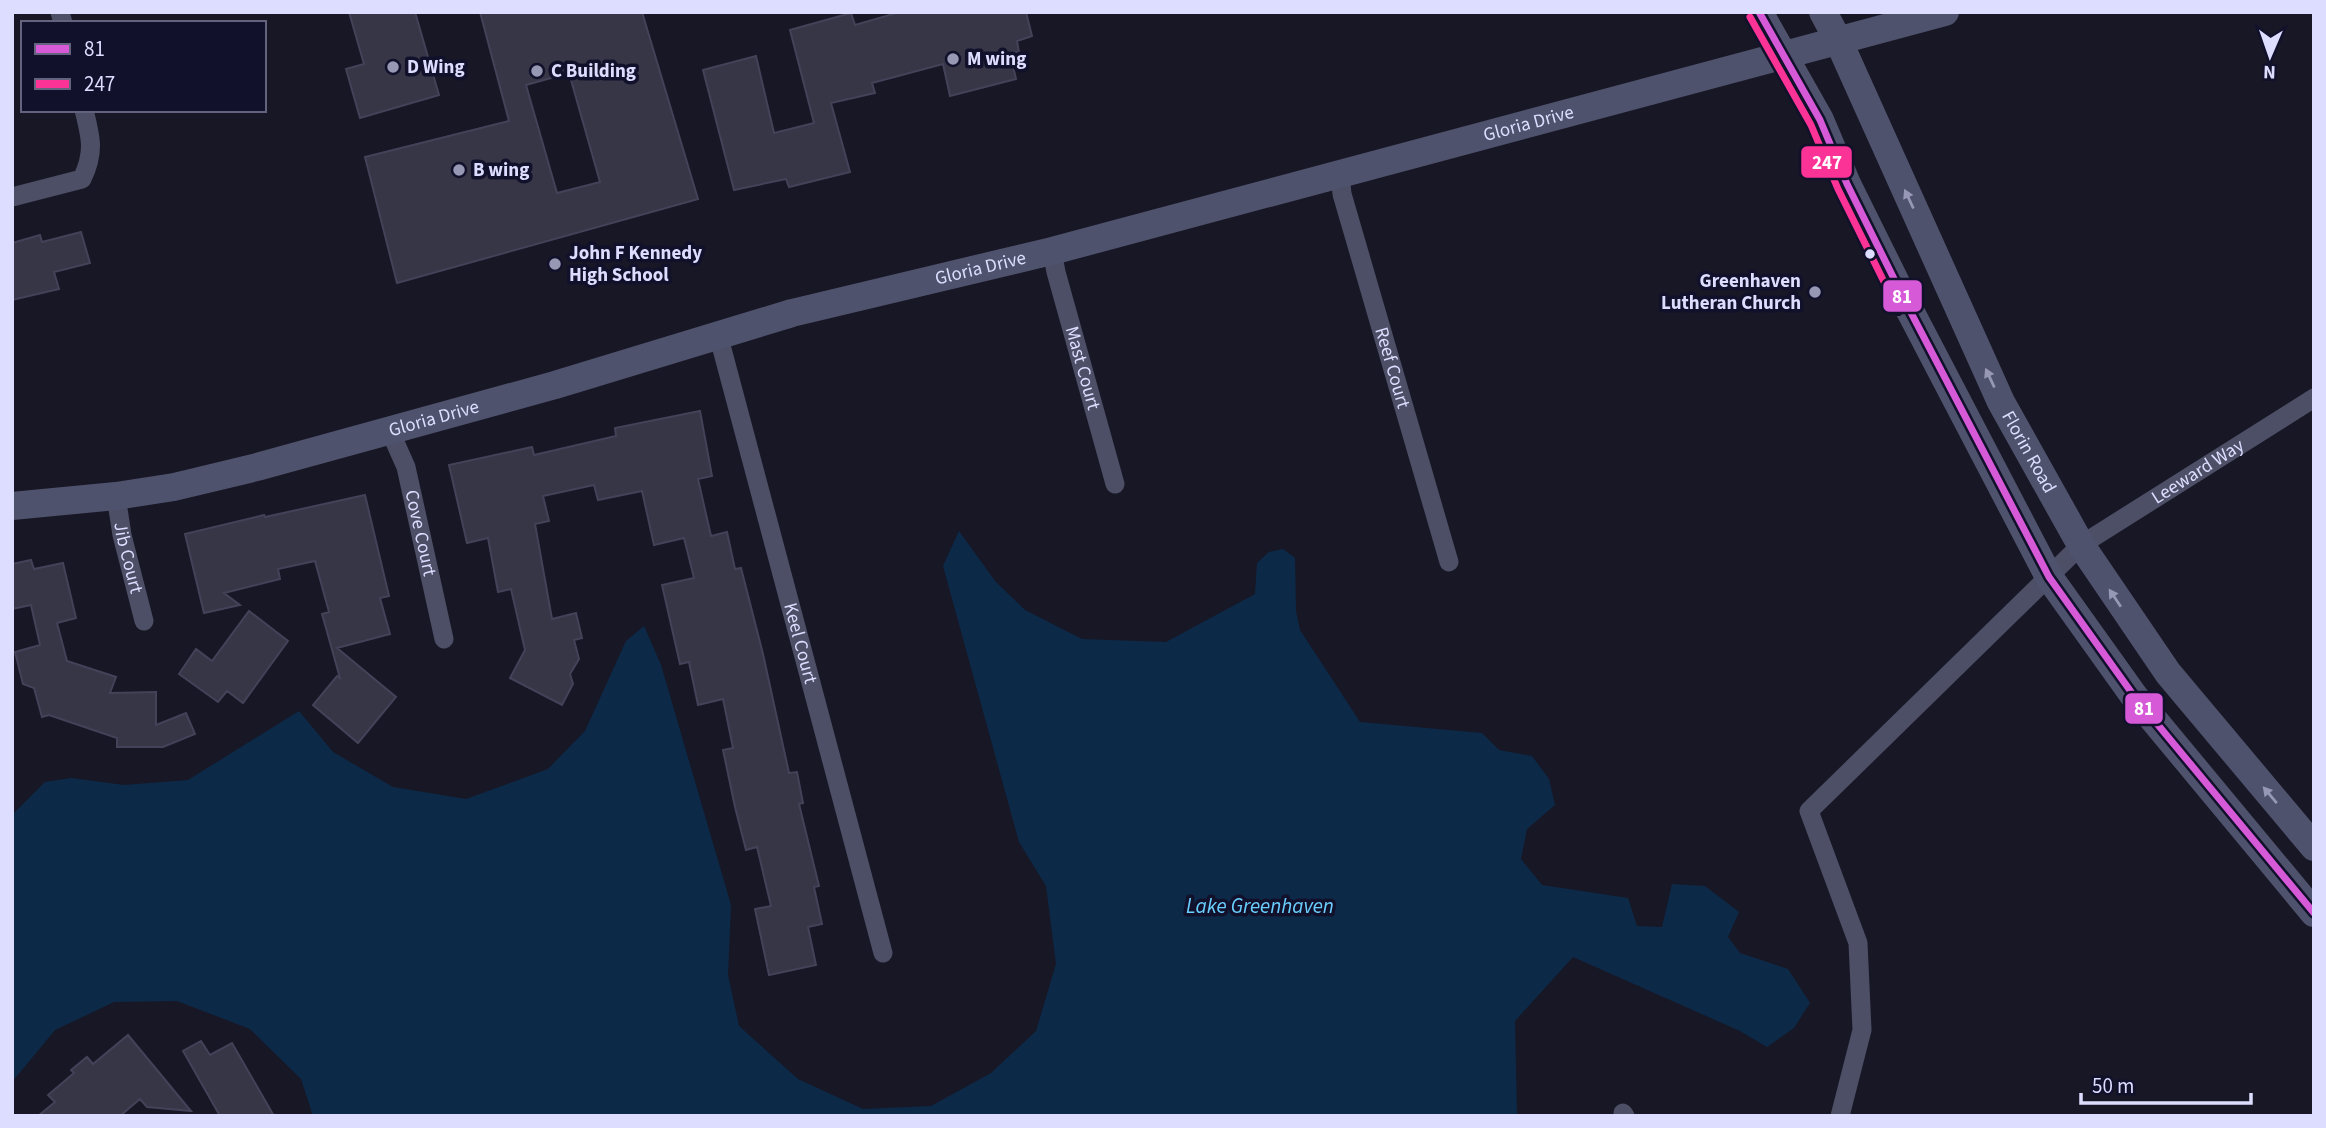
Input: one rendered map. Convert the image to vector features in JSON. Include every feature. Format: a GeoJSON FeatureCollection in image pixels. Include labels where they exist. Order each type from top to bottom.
{"type":"FeatureCollection","features":[{"type":"Feature","properties":{"kind":"main road","name":"Florin Road"},"geometry":{"type":"LineString","coordinates":[[1759,12],[1820,120],[1847,184],[1901,293],[2049,577],[2134,696],[2314,913]]}},
{"type":"Feature","properties":{"kind":"main road","name":"Florin Road"},"geometry":{"type":"LineString","coordinates":[[1823,12],[1839,41],[2001,402],[2081,545],[2168,673],[2314,847]]}},
{"type":"Feature","properties":{"kind":"main road","name":"Gloria Drive"},"geometry":{"type":"LineString","coordinates":[[12,506],[116,496],[174,487],[257,467],[555,385],[792,313],[1052,251],[1945,12]]}},
{"type":"Feature","properties":{"kind":"street"},"geometry":{"type":"LineString","coordinates":[[12,197],[82,179],[90,160],[92,139],[85,112]]}},
{"type":"Feature","properties":{"kind":"street","name":"Reef Court"},"geometry":{"type":"LineString","coordinates":[[1340,174],[1342,194],[1449,562]]}},
{"type":"Feature","properties":{"kind":"street","name":"Mast Court"},"geometry":{"type":"LineString","coordinates":[[1052,251],[1115,484]]}},
{"type":"Feature","properties":{"kind":"street","name":"Keel Court"},"geometry":{"type":"LineString","coordinates":[[718,334],[883,953]]}},
{"type":"Feature","properties":{"kind":"street","name":"Leeward Way"},"geometry":{"type":"LineString","coordinates":[[1840,1116],[1862,1030],[1858,943],[1809,811],[2081,545],[2314,398]]}},
{"type":"Feature","properties":{"kind":"street","name":"Cove Court"},"geometry":{"type":"LineString","coordinates":[[390,431],[405,467],[444,639]]}},
{"type":"Feature","properties":{"kind":"street","name":"Jib Court"},"geometry":{"type":"LineString","coordinates":[[116,496],[122,535],[144,621]]}},
{"type":"Feature","properties":{"kind":"water","name":"Lake Greenhaven"},"geometry":{"type":"Polygon","coordinates":[[[959,531],[995,581],[1025,610],[1082,639],[1166,642],[1255,594],[1257,563],[1269,552],[1283,549],[1295,558],[1296,611],[1300,630],[1360,722],[1482,733],[1499,750],[1532,756],[1549,779],[1555,805],[1527,829],[1521,859],[1542,885],[1628,898],[1637,926],[1662,927],[1672,884],[1705,886],[1739,912],[1728,937],[1740,953],[1788,969],[1810,1003],[1794,1028],[1767,1047],[1740,1031],[1573,957],[1515,1021],[1517,1116],[313,1116],[301,1079],[250,1029],[177,1001],[114,1002],[55,1030],[12,1082],[12,815],[45,782],[71,778],[124,785],[188,780],[299,711],[333,752],[393,787],[466,799],[548,769],[585,731],[626,641],[644,626],[661,665],[731,905],[728,975],[739,1026],[798,1079],[863,1109],[931,1106],[991,1073],[1036,1031],[1056,964],[1046,886],[1019,842],[943,566],[959,531]]]}},
{"type":"Feature","properties":{"kind":"building","name":"D Wing"},"geometry":{"type":"Polygon","coordinates":[[[349,12],[415,12],[439,95],[360,118],[346,69],[364,64],[349,12]]]}},
{"type":"Feature","properties":{"kind":"building","name":"B wing"},"geometry":{"type":"Polygon","coordinates":[[[480,12],[642,12],[698,199],[397,283],[365,157],[509,121],[480,12]],[[569,73],[526,85],[557,193],[600,182],[569,73]]]}},
{"type":"Feature","properties":{"kind":"building"},"geometry":{"type":"Polygon","coordinates":[[[900,12],[1026,12],[1032,36],[1017,41],[1019,52],[1010,53],[1016,79],[950,96],[943,64],[872,83],[875,93],[831,103],[850,172],[789,187],[786,179],[734,190],[703,70],[756,56],[774,133],[814,123],[790,30],[851,13],[855,25],[900,12]]]}},
{"type":"Feature","properties":{"kind":"building"},"geometry":{"type":"Polygon","coordinates":[[[81,232],[90,263],[54,272],[59,289],[12,300],[12,243],[40,235],[42,242],[81,232]]]}},
{"type":"Feature","properties":{"kind":"building"},"geometry":{"type":"Polygon","coordinates":[[[700,411],[712,476],[698,479],[711,536],[727,532],[735,569],[741,568],[789,773],[797,772],[803,803],[799,804],[819,886],[814,887],[822,924],[808,927],[816,965],[769,975],[755,909],[771,906],[757,847],[746,850],[735,807],[723,750],[733,748],[723,699],[698,705],[689,662],[680,664],[662,585],[694,578],[684,538],[654,545],[642,491],[598,500],[594,485],[543,496],[549,521],[535,524],[552,619],[576,613],[582,638],[574,640],[579,659],[570,674],[573,684],[562,705],[510,678],[525,650],[511,589],[498,592],[488,538],[467,543],[449,465],[532,447],[534,455],[616,436],[615,428],[700,411]]]}},
{"type":"Feature","properties":{"kind":"building"},"geometry":{"type":"Polygon","coordinates":[[[365,495],[389,596],[380,598],[390,634],[337,648],[396,697],[358,743],[313,705],[337,676],[340,678],[322,614],[329,612],[315,561],[278,569],[280,579],[224,593],[240,605],[204,613],[185,534],[365,495]]]}},
{"type":"Feature","properties":{"kind":"building"},"geometry":{"type":"Polygon","coordinates":[[[31,560],[34,569],[63,563],[76,618],[57,623],[67,661],[116,677],[110,693],[156,692],[156,725],[186,713],[195,734],[163,747],[117,747],[117,738],[49,715],[42,717],[34,688],[23,684],[15,652],[40,645],[31,605],[12,609],[12,564],[31,560]]]}},
{"type":"Feature","properties":{"kind":"building"},"geometry":{"type":"Polygon","coordinates":[[[249,611],[288,641],[243,703],[227,691],[218,702],[179,674],[196,649],[212,661],[249,611]]]}},
{"type":"Feature","properties":{"kind":"building"},"geometry":{"type":"Polygon","coordinates":[[[128,1035],[191,1111],[147,1107],[140,1099],[120,1116],[38,1116],[55,1102],[48,1095],[74,1073],[71,1070],[87,1057],[93,1064],[128,1035]]]}},
{"type":"Feature","properties":{"kind":"building"},"geometry":{"type":"Polygon","coordinates":[[[201,1041],[210,1055],[232,1043],[274,1116],[220,1116],[183,1051],[201,1041]]]}},
{"type":"Feature","properties":{"kind":"transit line","name":"81"},"geometry":{"type":"LineString","coordinates":[[1759,12],[1820,120],[1847,184],[1907,305],[2049,577],[2134,696],[2314,913]]}},
{"type":"Feature","properties":{"kind":"transit line","name":"247"},"geometry":{"type":"LineString","coordinates":[[1750,17],[1811,125],[1838,189],[1898,310]]}},
{"type":"Feature","properties":{"kind":"place","name":"M wing"},"geometry":{"type":"Point","coordinates":[953,59]}},
{"type":"Feature","properties":{"kind":"place","name":"D Wing"},"geometry":{"type":"Point","coordinates":[393,67]}},
{"type":"Feature","properties":{"kind":"place","name":"C Building"},"geometry":{"type":"Point","coordinates":[537,71]}},
{"type":"Feature","properties":{"kind":"place","name":"B wing"},"geometry":{"type":"Point","coordinates":[459,170]}},
{"type":"Feature","properties":{"kind":"place","name":"John F Kennedy High School"},"geometry":{"type":"Point","coordinates":[555,264]}},
{"type":"Feature","properties":{"kind":"place","name":"Greenhaven Lutheran Church"},"geometry":{"type":"Point","coordinates":[1815,292]}}]}
